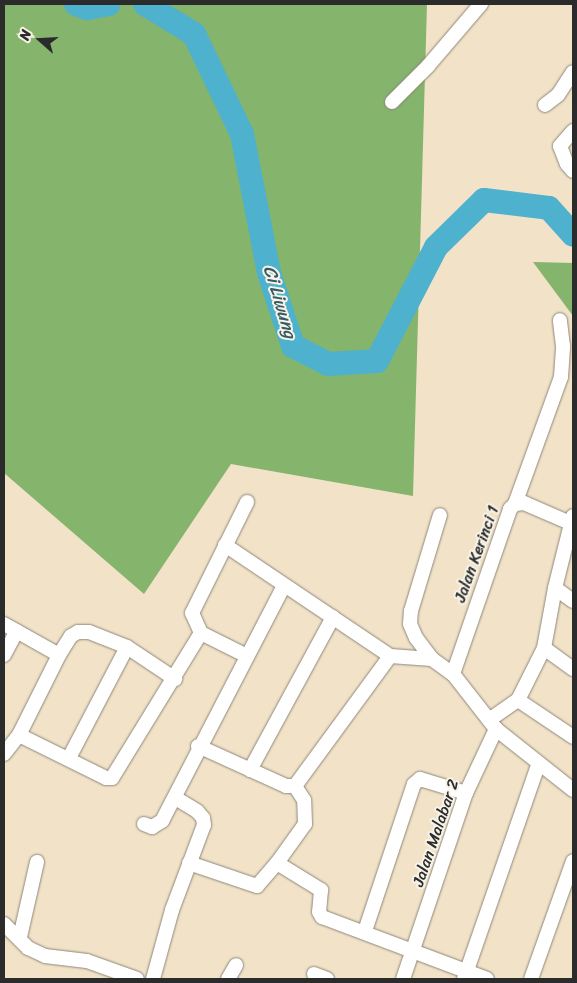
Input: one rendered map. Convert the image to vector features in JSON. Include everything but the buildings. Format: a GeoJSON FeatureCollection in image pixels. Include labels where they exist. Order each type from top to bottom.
{"type":"FeatureCollection","features":[{"type":"Feature","properties":{"kind":"street"},"geometry":{"type":"LineString","coordinates":[[392,102],[428,66],[481,4]]}},
{"type":"Feature","properties":{"kind":"street"},"geometry":{"type":"LineString","coordinates":[[545,105],[558,95],[573,72]]}},
{"type":"Feature","properties":{"kind":"street"},"geometry":{"type":"LineString","coordinates":[[573,130],[560,146],[566,164],[573,172]]}},
{"type":"Feature","properties":{"kind":"street"},"geometry":{"type":"LineString","coordinates":[[515,504],[561,377],[563,346],[560,320]]}},
{"type":"Feature","properties":{"kind":"street"},"geometry":{"type":"LineString","coordinates":[[247,502],[192,614],[201,633],[247,656]]}},
{"type":"Feature","properties":{"kind":"street","name":"Jalan Kerinci 1"},"geometry":{"type":"LineString","coordinates":[[453,674],[508,513],[515,504],[527,503],[571,526]]}},
{"type":"Feature","properties":{"kind":"street"},"geometry":{"type":"LineString","coordinates":[[440,515],[411,611],[410,624],[416,638],[432,659],[453,674],[493,725],[538,765],[573,790]]}},
{"type":"Feature","properties":{"kind":"street"},"geometry":{"type":"LineString","coordinates":[[493,725],[518,700],[544,648],[555,588],[571,526]]}},
{"type":"Feature","properties":{"kind":"street"},"geometry":{"type":"LineString","coordinates":[[225,546],[390,656],[432,659]]}},
{"type":"Feature","properties":{"kind":"street"},"geometry":{"type":"LineString","coordinates":[[144,824],[152,827],[158,825],[175,798],[198,746],[284,586]]}},
{"type":"Feature","properties":{"kind":"street"},"geometry":{"type":"LineString","coordinates":[[555,588],[573,601]]}},
{"type":"Feature","properties":{"kind":"street"},"geometry":{"type":"LineString","coordinates":[[250,770],[334,617]]}},
{"type":"Feature","properties":{"kind":"street"},"geometry":{"type":"LineString","coordinates":[[4,624],[59,655]]}},
{"type":"Feature","properties":{"kind":"street"},"geometry":{"type":"LineString","coordinates":[[4,655],[17,631]]}},
{"type":"Feature","properties":{"kind":"street"},"geometry":{"type":"LineString","coordinates":[[4,754],[19,735],[59,655],[71,636],[78,632],[89,632],[127,647],[175,679]]}},
{"type":"Feature","properties":{"kind":"street"},"geometry":{"type":"LineString","coordinates":[[19,735],[106,778],[117,774],[201,633]]}},
{"type":"Feature","properties":{"kind":"street"},"geometry":{"type":"LineString","coordinates":[[68,758],[127,647]]}},
{"type":"Feature","properties":{"kind":"street"},"geometry":{"type":"LineString","coordinates":[[544,648],[573,669]]}},
{"type":"Feature","properties":{"kind":"street"},"geometry":{"type":"LineString","coordinates":[[295,786],[390,656]]}},
{"type":"Feature","properties":{"kind":"street"},"geometry":{"type":"LineString","coordinates":[[518,700],[573,737]]}},
{"type":"Feature","properties":{"kind":"street","name":"Jalan Malabar 2"},"geometry":{"type":"LineString","coordinates":[[403,979],[466,793],[493,725]]}},
{"type":"Feature","properties":{"kind":"street"},"geometry":{"type":"LineString","coordinates":[[198,746],[286,786],[295,786]]}},
{"type":"Feature","properties":{"kind":"street"},"geometry":{"type":"LineString","coordinates":[[466,975],[538,765]]}},
{"type":"Feature","properties":{"kind":"street"},"geometry":{"type":"LineString","coordinates":[[365,931],[414,784],[420,780],[466,793]]}},
{"type":"Feature","properties":{"kind":"street"},"geometry":{"type":"LineString","coordinates":[[189,863],[257,886],[277,863],[305,824],[304,800],[295,786]]}},
{"type":"Feature","properties":{"kind":"street"},"geometry":{"type":"LineString","coordinates":[[153,979],[172,910],[204,825],[204,818],[175,798]]}},
{"type":"Feature","properties":{"kind":"street"},"geometry":{"type":"LineString","coordinates":[[531,979],[573,861]]}},
{"type":"Feature","properties":{"kind":"street"},"geometry":{"type":"LineString","coordinates":[[20,937],[37,862]]}},
{"type":"Feature","properties":{"kind":"street"},"geometry":{"type":"LineString","coordinates":[[277,863],[321,890],[319,912],[322,917],[365,931],[466,975],[487,979]]}},
{"type":"Feature","properties":{"kind":"street"},"geometry":{"type":"LineString","coordinates":[[4,924],[20,937],[28,948],[45,956],[87,961],[137,979]]}},
{"type":"Feature","properties":{"kind":"street"},"geometry":{"type":"LineString","coordinates":[[228,979],[236,965]]}},
{"type":"Feature","properties":{"kind":"green space"},"geometry":{"type":"Polygon","coordinates":[[[4,4],[427,4],[413,496],[231,464],[144,594],[4,473],[4,4]]]}},
{"type":"Feature","properties":{"kind":"green space"},"geometry":{"type":"Polygon","coordinates":[[[533,262],[573,263],[573,316],[533,262]]]}},
{"type":"Feature","properties":{"kind":"waterway","name":"Ci Liwung"},"geometry":{"type":"LineString","coordinates":[[76,4],[87,8],[109,4]]}},
{"type":"Feature","properties":{"kind":"waterway","name":"Ci Liwung"},"geometry":{"type":"LineString","coordinates":[[145,4],[194,34],[242,134],[269,273],[293,346],[328,364],[377,361],[436,247],[484,200],[549,208],[573,235]]}}]}
